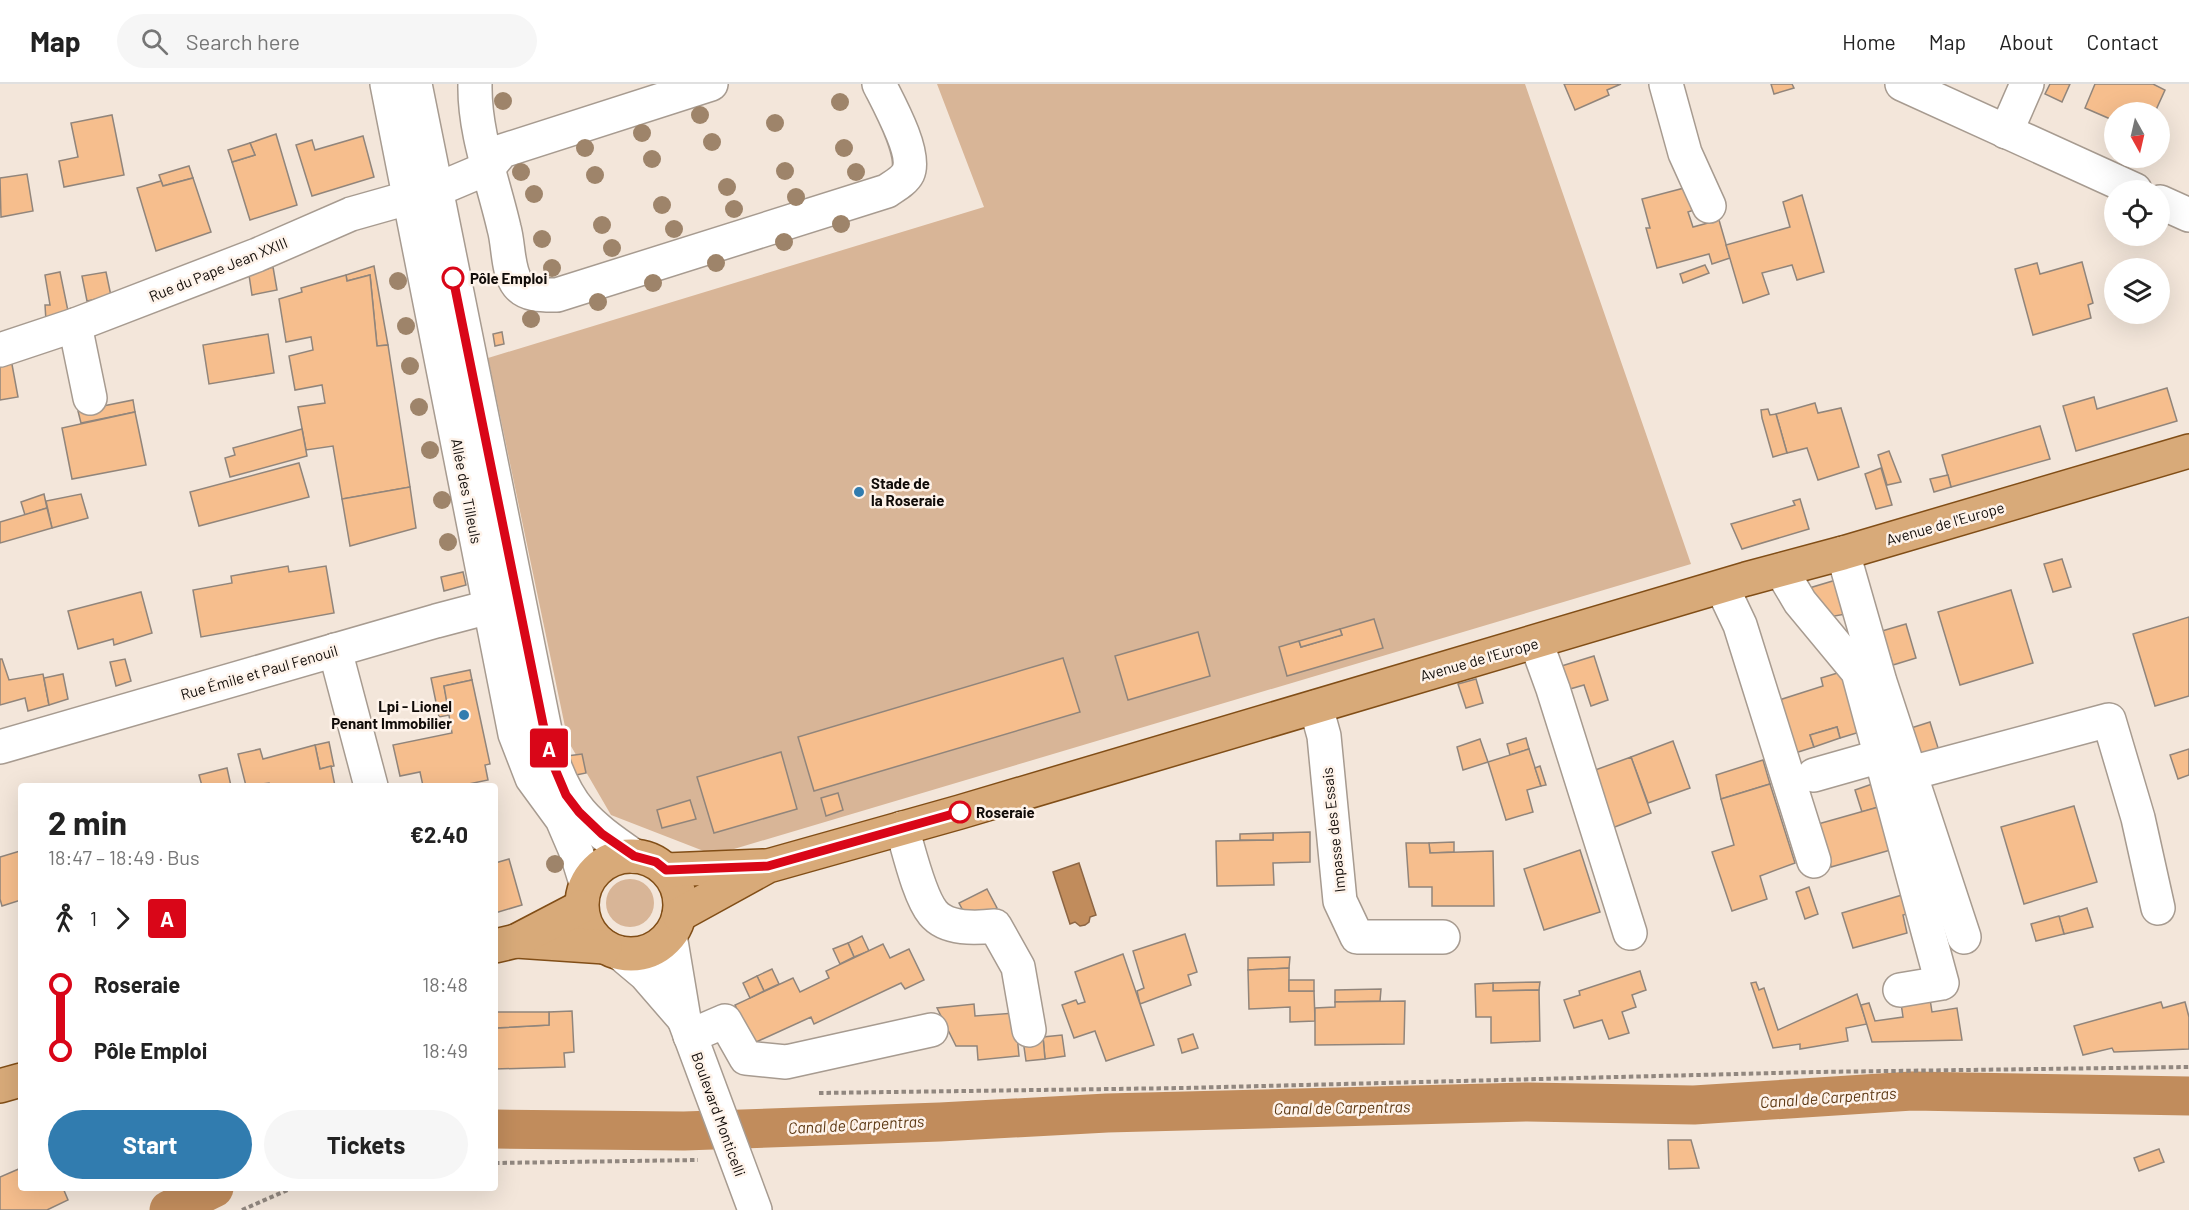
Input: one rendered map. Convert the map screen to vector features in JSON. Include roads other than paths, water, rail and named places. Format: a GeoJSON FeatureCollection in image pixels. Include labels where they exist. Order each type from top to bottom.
{"type":"FeatureCollection","features":[{"type":"Feature","properties":{"kind":"main road","name":"Avenue de l'Europe"},"geometry":{"type":"LineString","coordinates":[[666,870],[768,866],[2189,451]]}},
{"type":"Feature","properties":{"kind":"main road"},"geometry":{"type":"LineString","coordinates":[[506,944],[612,950],[633,954],[659,945],[674,925],[678,891],[666,870],[656,862],[634,856],[619,857],[606,862],[594,871],[584,895],[588,930],[612,950]]}},
{"type":"Feature","properties":{"kind":"main road","name":"Avenue de l'Europe"},"geometry":{"type":"LineString","coordinates":[[674,925],[768,866]]}},
{"type":"Feature","properties":{"kind":"main road"},"geometry":{"type":"LineString","coordinates":[[506,944],[584,895]]}},
{"type":"Feature","properties":{"kind":"main road"},"geometry":{"type":"LineString","coordinates":[[0,1086],[18,1081]]}},
{"type":"Feature","properties":{"kind":"street","name":"Allée des Tilleuls"},"geometry":{"type":"LineString","coordinates":[[387,84],[423,194],[504,603],[549,750],[566,795],[579,812],[602,834],[634,856]]}},
{"type":"Feature","properties":{"kind":"street","name":"Allée des Tilleuls"},"geometry":{"type":"LineString","coordinates":[[415,84],[423,194]]}},
{"type":"Feature","properties":{"kind":"street"},"geometry":{"type":"LineString","coordinates":[[475,84],[474,107],[505,229],[514,278],[520,288],[535,295],[557,296],[886,191],[900,183],[909,172],[910,155],[879,84]]}},
{"type":"Feature","properties":{"kind":"street","name":"Rue du Pape Jean XXIII"},"geometry":{"type":"LineString","coordinates":[[0,350],[75,325],[257,255],[351,214],[423,194],[488,168],[502,151],[711,84]]}},
{"type":"Feature","properties":{"kind":"street"},"geometry":{"type":"LineString","coordinates":[[1666,84],[1685,153],[1709,206]]}},
{"type":"Feature","properties":{"kind":"street"},"geometry":{"type":"LineString","coordinates":[[1902,84],[2113,180]]}},
{"type":"Feature","properties":{"kind":"street"},"geometry":{"type":"LineString","coordinates":[[2006,132],[2027,84]]}},
{"type":"Feature","properties":{"kind":"street"},"geometry":{"type":"LineString","coordinates":[[2170,206],[2189,215]]}},
{"type":"Feature","properties":{"kind":"street"},"geometry":{"type":"LineString","coordinates":[[75,325],[90,398]]}},
{"type":"Feature","properties":{"kind":"street"},"geometry":{"type":"LineString","coordinates":[[1843,553],[1880,682],[1964,937]]}},
{"type":"Feature","properties":{"kind":"street"},"geometry":{"type":"LineString","coordinates":[[1781,570],[1800,602],[1858,672],[1942,983],[1900,990]]}},
{"type":"Feature","properties":{"kind":"street"},"geometry":{"type":"LineString","coordinates":[[1722,587],[1740,625],[1814,861]]}},
{"type":"Feature","properties":{"kind":"street","name":"Allée des Tilleuls"},"geometry":{"type":"LineString","coordinates":[[504,603],[515,734],[532,778],[562,819],[577,854],[584,895]]}},
{"type":"Feature","properties":{"kind":"street","name":"Rue Émile et Paul Fenouil"},"geometry":{"type":"LineString","coordinates":[[0,747],[504,603]]}},
{"type":"Feature","properties":{"kind":"street"},"geometry":{"type":"LineString","coordinates":[[1536,642],[1553,688],[1630,933]]}},
{"type":"Feature","properties":{"kind":"street"},"geometry":{"type":"LineString","coordinates":[[335,650],[370,783]]}},
{"type":"Feature","properties":{"kind":"street","name":"Impasse des Essais"},"geometry":{"type":"LineString","coordinates":[[1316,706],[1324,736],[1340,901],[1357,938],[1443,937]]}},
{"type":"Feature","properties":{"kind":"street"},"geometry":{"type":"LineString","coordinates":[[1911,773],[2109,720],[2138,818],[2158,908]]}},
{"type":"Feature","properties":{"kind":"street"},"geometry":{"type":"LineString","coordinates":[[1814,775],[1881,756]]}},
{"type":"Feature","properties":{"kind":"street"},"geometry":{"type":"LineString","coordinates":[[902,828],[924,898],[933,914],[947,923],[970,928],[995,926],[1018,967],[1029,1030]]}},
{"type":"Feature","properties":{"kind":"street","name":"Boulevard Monticelli"},"geometry":{"type":"LineString","coordinates":[[674,925],[687,1027],[755,1210]]}},
{"type":"Feature","properties":{"kind":"street","name":"Boulevard Monticelli"},"geometry":{"type":"LineString","coordinates":[[612,950],[645,974],[687,1027]]}},
{"type":"Feature","properties":{"kind":"street"},"geometry":{"type":"LineString","coordinates":[[687,1027],[725,1021],[746,1058],[786,1062],[931,1030]]}},
{"type":"Feature","properties":{"kind":"waterway","name":"Canal de Carpentras"},"geometry":{"type":"LineString","coordinates":[[498,1129],[684,1131],[940,1122],[1107,1113],[1528,1102],[1694,1105],[1912,1091],[2189,1096]]}},
{"type":"Feature","properties":{"kind":"waterway","name":"Canal de Carpentras"},"geometry":{"type":"LineString","coordinates":[[169,1210],[208,1191]]}},
{"type":"Feature","properties":{"kind":"place","name":"Pôle Emploi"},"geometry":{"type":"Point","coordinates":[453,278]}},
{"type":"Feature","properties":{"kind":"place","name":"Stade de la Roseraie"},"geometry":{"type":"Point","coordinates":[859,492]}},
{"type":"Feature","properties":{"kind":"place","name":"Lpi - Lionel Penant Immobilier"},"geometry":{"type":"Point","coordinates":[464,715]}},
{"type":"Feature","properties":{"kind":"place","name":"Roseraie"},"geometry":{"type":"Point","coordinates":[960,812]}}]}
